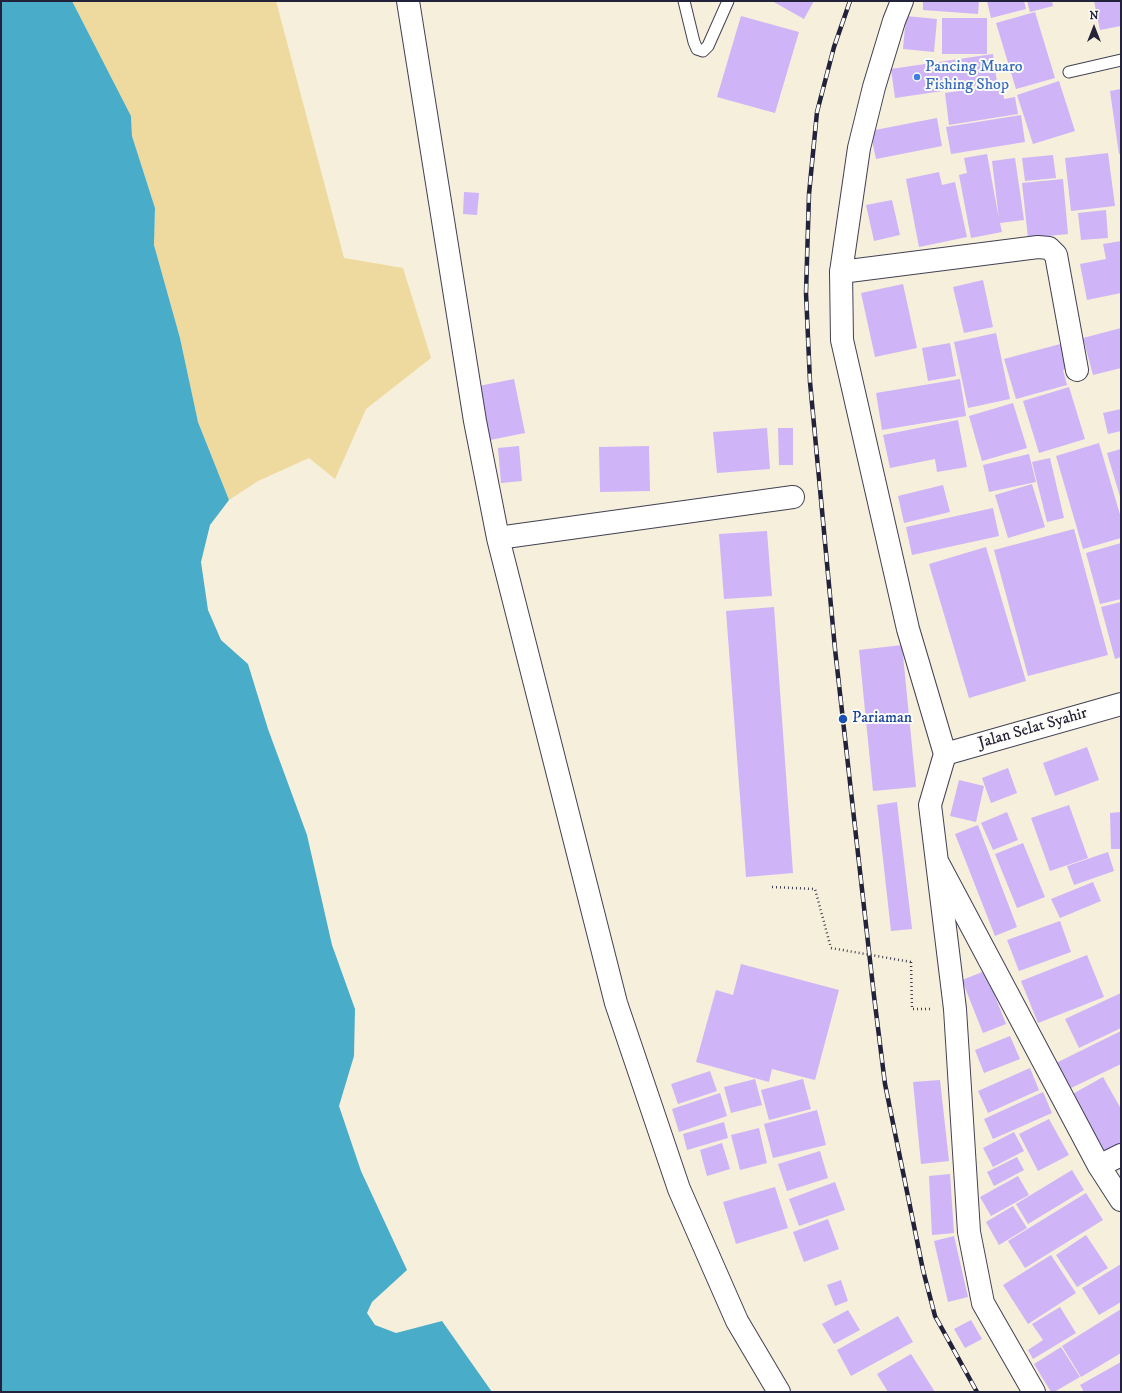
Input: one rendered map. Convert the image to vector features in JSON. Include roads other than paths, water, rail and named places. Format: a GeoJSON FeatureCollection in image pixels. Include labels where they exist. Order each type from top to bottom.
{"type":"FeatureCollection","features":[{"type":"Feature","properties":{"kind":"street"},"geometry":{"type":"LineString","coordinates":[[408,1],[475,421],[498,538],[616,1003],[679,1188],[737,1320],[779,1392]]}},
{"type":"Feature","properties":{"kind":"street"},"geometry":{"type":"LineString","coordinates":[[902,1],[894,21],[874,87],[859,148],[841,272],[842,340],[908,629],[945,754],[930,805],[955,1009],[969,1232],[983,1303],[1034,1392]]}},
{"type":"Feature","properties":{"kind":"street"},"geometry":{"type":"LineString","coordinates":[[841,272],[1038,247],[1049,248],[1056,255],[1077,370]]}},
{"type":"Feature","properties":{"kind":"street"},"geometry":{"type":"LineString","coordinates":[[498,538],[793,497]]}},
{"type":"Feature","properties":{"kind":"street","name":"Jalan Selat Syahir"},"geometry":{"type":"LineString","coordinates":[[945,754],[1121,704]]}},
{"type":"Feature","properties":{"kind":"street"},"geometry":{"type":"LineString","coordinates":[[938,865],[1099,1166],[1121,1200]]}},
{"type":"Feature","properties":{"kind":"street"},"geometry":{"type":"LineString","coordinates":[[1099,1166],[1121,1155]]}},
{"type":"Feature","properties":{"kind":"lane"},"geometry":{"type":"LineString","coordinates":[[684,1],[694,42],[697,49],[703,51],[708,46],[728,1]]}},
{"type":"Feature","properties":{"kind":"lane"},"geometry":{"type":"LineString","coordinates":[[1069,72],[1121,60]]}},
{"type":"Feature","properties":{"kind":"water"},"geometry":{"type":"Polygon","coordinates":[[[1,1],[72,1],[131,116],[132,136],[155,208],[154,245],[180,338],[198,422],[229,500],[210,525],[201,562],[208,610],[221,640],[248,664],[268,729],[307,835],[332,945],[355,1009],[354,1056],[339,1106],[361,1171],[407,1270],[372,1302],[367,1313],[375,1325],[396,1333],[442,1321],[492,1392],[1,1392],[1,1]]]}},
{"type":"Feature","properties":{"kind":"railway"},"geometry":{"type":"LineString","coordinates":[[850,1],[834,47],[817,112],[809,194],[806,293],[810,382],[835,649],[885,1084],[923,1270],[935,1316],[977,1392]]}},
{"type":"Feature","properties":{"kind":"place","name":"Pancing Muaro Fishing Shop"},"geometry":{"type":"Point","coordinates":[917,77]}},
{"type":"Feature","properties":{"kind":"place","name":"Pariaman"},"geometry":{"type":"Point","coordinates":[843,719]}}]}
